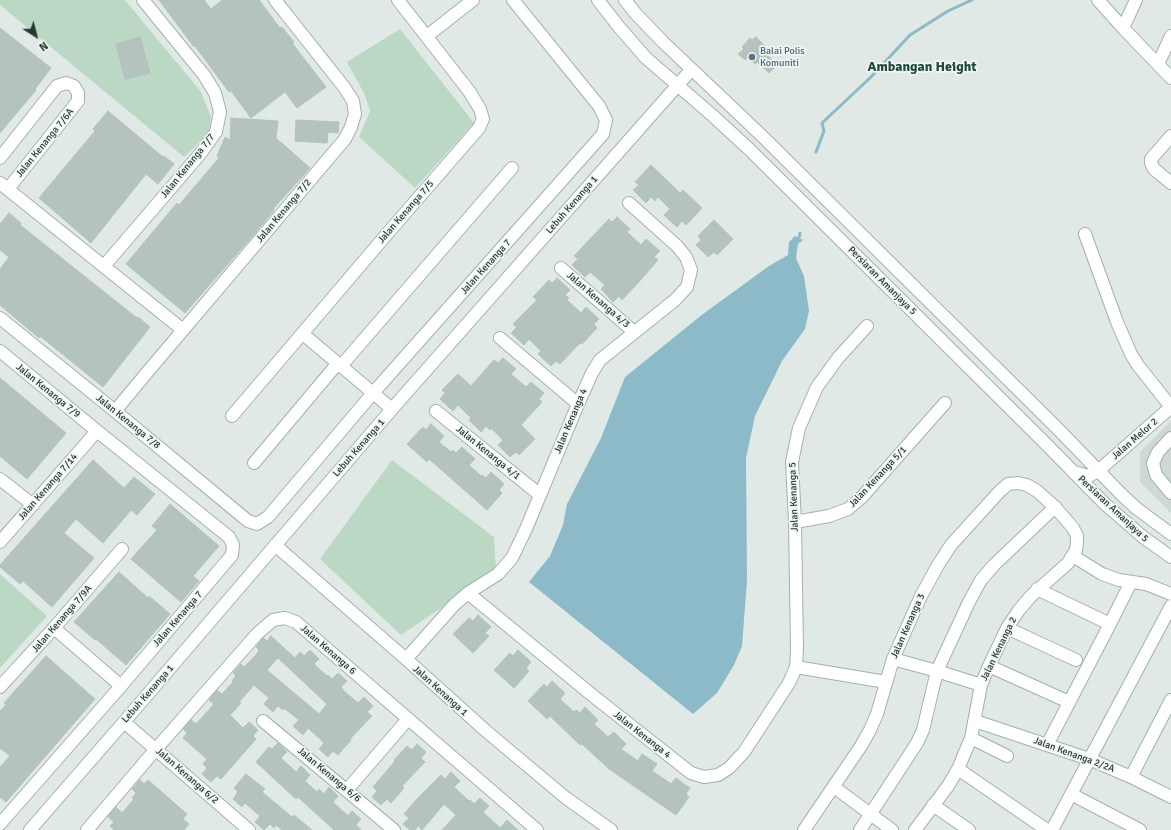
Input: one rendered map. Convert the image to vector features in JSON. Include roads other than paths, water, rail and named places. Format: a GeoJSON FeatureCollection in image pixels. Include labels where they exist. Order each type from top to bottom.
{"type":"FeatureCollection","features":[{"type":"Feature","properties":{"kind":"street","name":"Jalan Kenanga 7/7"},"geometry":{"type":"LineString","coordinates":[[104,266],[200,154],[216,132],[220,112],[215,93],[204,75],[143,0]]}},
{"type":"Feature","properties":{"kind":"street","name":"Jalan Kenanga 7/2"},"geometry":{"type":"LineString","coordinates":[[115,411],[345,139],[351,127],[355,114],[353,101],[344,87],[275,0]]}},
{"type":"Feature","properties":{"kind":"street","name":"Jalan Kenanga 7/5"},"geometry":{"type":"LineString","coordinates":[[232,416],[479,128],[483,120],[480,109],[469,91],[398,0]]}},
{"type":"Feature","properties":{"kind":"street"},"geometry":{"type":"LineString","coordinates":[[427,36],[473,0]]}},
{"type":"Feature","properties":{"kind":"street","name":"Jalan Kenanga 7"},"geometry":{"type":"LineString","coordinates":[[257,524],[268,517],[373,393],[603,134],[606,120],[599,106],[513,0]]}},
{"type":"Feature","properties":{"kind":"street","name":"Persiaran Amanjaya 5"},"geometry":{"type":"LineString","coordinates":[[598,0],[646,58],[749,149],[1105,504],[1143,537],[1171,558]]}},
{"type":"Feature","properties":{"kind":"street","name":"Persiaran Amanjaya 5"},"geometry":{"type":"LineString","coordinates":[[625,0],[636,14],[691,70],[767,141],[1056,427],[1098,471],[1136,508],[1171,534]]}},
{"type":"Feature","properties":{"kind":"street"},"geometry":{"type":"LineString","coordinates":[[1098,0],[1171,78]]}},
{"type":"Feature","properties":{"kind":"street"},"geometry":{"type":"LineString","coordinates":[[1123,28],[1136,0]]}},
{"type":"Feature","properties":{"kind":"street"},"geometry":{"type":"LineString","coordinates":[[1158,64],[1171,36]]}},
{"type":"Feature","properties":{"kind":"street","name":"Lebuh Kenanga 1"},"geometry":{"type":"LineString","coordinates":[[30,830],[392,409],[691,70]]}},
{"type":"Feature","properties":{"kind":"street","name":"Jalan Kenanga 7/6A"},"geometry":{"type":"LineString","coordinates":[[0,158],[58,86],[66,83],[74,86],[78,93],[78,101],[4,186]]}},
{"type":"Feature","properties":{"kind":"street"},"geometry":{"type":"LineString","coordinates":[[1171,136],[1151,159],[1150,163],[1154,169],[1171,183]]}},
{"type":"Feature","properties":{"kind":"street"},"geometry":{"type":"LineString","coordinates":[[254,462],[512,168]]}},
{"type":"Feature","properties":{"kind":"street"},"geometry":{"type":"LineString","coordinates":[[4,186],[183,330]]}},
{"type":"Feature","properties":{"kind":"street","name":"Jalan Kenanga 4"},"geometry":{"type":"LineString","coordinates":[[406,660],[454,605],[468,593],[498,574],[512,558],[526,529],[578,404],[592,373],[600,360],[675,300],[687,287],[691,270],[686,257],[677,246],[630,203]]}},
{"type":"Feature","properties":{"kind":"street"},"geometry":{"type":"LineString","coordinates":[[1084,234],[1117,322],[1131,354],[1137,364],[1171,407]]}},
{"type":"Feature","properties":{"kind":"street","name":"Jalan Kenanga 4/3"},"geometry":{"type":"LineString","coordinates":[[561,268],[634,332]]}},
{"type":"Feature","properties":{"kind":"street","name":"Jalan Kenanga 7/8"},"geometry":{"type":"LineString","coordinates":[[0,318],[248,521],[257,524]]}},
{"type":"Feature","properties":{"kind":"street","name":"Jalan Kenanga 5"},"geometry":{"type":"LineString","coordinates":[[796,667],[795,522],[792,462],[799,428],[817,387],[838,358],[867,326]]}},
{"type":"Feature","properties":{"kind":"street"},"geometry":{"type":"LineString","coordinates":[[303,334],[392,409]]}},
{"type":"Feature","properties":{"kind":"street"},"geometry":{"type":"LineString","coordinates":[[500,338],[578,404]]}},
{"type":"Feature","properties":{"kind":"street","name":"Jalan Kenanga 7/9"},"geometry":{"type":"LineString","coordinates":[[0,351],[97,431]]}},
{"type":"Feature","properties":{"kind":"street","name":"Jalan Kenanga 5/1"},"geometry":{"type":"LineString","coordinates":[[795,522],[829,516],[848,509],[862,498],[945,403]]}},
{"type":"Feature","properties":{"kind":"street","name":"Jalan Melor 2"},"geometry":{"type":"LineString","coordinates":[[1098,471],[1171,407]]}},
{"type":"Feature","properties":{"kind":"street","name":"Jalan Kenanga 4/1"},"geometry":{"type":"LineString","coordinates":[[436,411],[540,494]]}},
{"type":"Feature","properties":{"kind":"street","name":"Jalan Kenanga 7"},"geometry":{"type":"LineString","coordinates":[[0,824],[121,686],[232,555],[233,545],[229,537],[97,431]]}},
{"type":"Feature","properties":{"kind":"street","name":"Jalan Kenanga 7/14"},"geometry":{"type":"LineString","coordinates":[[0,542],[97,431]]}},
{"type":"Feature","properties":{"kind":"street"},"geometry":{"type":"LineString","coordinates":[[1171,438],[1158,452],[1152,463],[1156,475],[1171,493]]}},
{"type":"Feature","properties":{"kind":"street"},"geometry":{"type":"LineString","coordinates":[[1072,471],[1089,476],[1098,471]]}},
{"type":"Feature","properties":{"kind":"street"},"geometry":{"type":"LineString","coordinates":[[1098,471],[1096,486],[1105,504]]}},
{"type":"Feature","properties":{"kind":"street"},"geometry":{"type":"LineString","coordinates":[[0,479],[33,505]]}},
{"type":"Feature","properties":{"kind":"street","name":"Jalan Kenanga 3"},"geometry":{"type":"LineString","coordinates":[[804,830],[834,787],[870,730],[877,714],[893,659],[918,602],[938,565],[951,545],[1008,484],[1018,483],[1028,485],[1055,507]]}},
{"type":"Feature","properties":{"kind":"street"},"geometry":{"type":"LineString","coordinates":[[860,830],[917,742],[923,730],[937,671],[969,602],[981,580],[994,565],[1055,507],[1074,528],[1077,536],[1076,550],[1073,556],[1102,574],[1119,580],[1146,584],[1171,594]]}},
{"type":"Feature","properties":{"kind":"street","name":"Jalan Kenanga 1"},"geometry":{"type":"LineString","coordinates":[[275,545],[497,741],[566,798],[611,830]]}},
{"type":"Feature","properties":{"kind":"street","name":"Jalan Kenanga 7/9A"},"geometry":{"type":"LineString","coordinates":[[0,687],[54,628],[122,549]]}},
{"type":"Feature","properties":{"kind":"street","name":"Jalan Kenanga 2"},"geometry":{"type":"LineString","coordinates":[[915,830],[948,786],[958,769],[971,738],[982,685],[989,666],[1007,628],[1019,610],[1037,589],[1068,563],[1073,556]]}},
{"type":"Feature","properties":{"kind":"street"},"geometry":{"type":"LineString","coordinates":[[1047,744],[1131,582]]}},
{"type":"Feature","properties":{"kind":"street"},"geometry":{"type":"LineString","coordinates":[[1037,589],[1110,624]]}},
{"type":"Feature","properties":{"kind":"street","name":"Jalan Kenanga 4"},"geometry":{"type":"LineString","coordinates":[[468,593],[691,773],[704,777],[718,775],[729,768],[744,752],[789,683],[796,667]]}},
{"type":"Feature","properties":{"kind":"street"},"geometry":{"type":"LineString","coordinates":[[1052,830],[1171,606]]}},
{"type":"Feature","properties":{"kind":"street","name":"Jalan Kenanga 6"},"geometry":{"type":"LineString","coordinates":[[87,830],[156,749],[258,634],[273,620],[285,618],[296,622],[537,830]]}},
{"type":"Feature","properties":{"kind":"street"},"geometry":{"type":"LineString","coordinates":[[54,628],[121,686]]}},
{"type":"Feature","properties":{"kind":"street"},"geometry":{"type":"LineString","coordinates":[[1007,628],[1076,660]]}},
{"type":"Feature","properties":{"kind":"street"},"geometry":{"type":"LineString","coordinates":[[893,659],[982,685]]}},
{"type":"Feature","properties":{"kind":"street"},"geometry":{"type":"LineString","coordinates":[[989,666],[1069,702]]}},
{"type":"Feature","properties":{"kind":"street"},"geometry":{"type":"LineString","coordinates":[[796,667],[886,682]]}},
{"type":"Feature","properties":{"kind":"street"},"geometry":{"type":"LineString","coordinates":[[1131,777],[1171,700]]}},
{"type":"Feature","properties":{"kind":"street"},"geometry":{"type":"LineString","coordinates":[[347,790],[408,719]]}},
{"type":"Feature","properties":{"kind":"street","name":"Jalan Kenanga 6/6"},"geometry":{"type":"LineString","coordinates":[[263,720],[394,830]]}},
{"type":"Feature","properties":{"kind":"street","name":"Jalan Kenanga 2/2A"},"geometry":{"type":"LineString","coordinates":[[975,721],[1089,758],[1171,797]]}},
{"type":"Feature","properties":{"kind":"street","name":"Jalan Kenanga 6/2"},"geometry":{"type":"LineString","coordinates":[[124,722],[249,830]]}},
{"type":"Feature","properties":{"kind":"street"},"geometry":{"type":"LineString","coordinates":[[971,738],[1006,756]]}},
{"type":"Feature","properties":{"kind":"street"},"geometry":{"type":"LineString","coordinates":[[958,769],[1047,830]]}},
{"type":"Feature","properties":{"kind":"street"},"geometry":{"type":"LineString","coordinates":[[834,787],[892,830]]}},
{"type":"Feature","properties":{"kind":"street"},"geometry":{"type":"LineString","coordinates":[[1071,794],[1140,830]]}},
{"type":"Feature","properties":{"kind":"street"},"geometry":{"type":"LineString","coordinates":[[933,805],[969,830]]}},
{"type":"Feature","properties":{"kind":"water"},"geometry":{"type":"Polygon","coordinates":[[[795,236],[803,240],[798,244],[796,258],[804,276],[809,311],[805,329],[782,361],[755,416],[746,458],[747,580],[742,646],[734,665],[717,693],[693,714],[529,582],[550,556],[563,525],[567,504],[601,438],[625,377],[703,314],[769,266],[788,255],[789,242],[795,236]]]}},
{"type":"Feature","properties":{"kind":"waterway"},"geometry":{"type":"LineString","coordinates":[[816,152],[824,131],[822,123],[871,77],[910,35],[948,11],[972,0]]}},
{"type":"Feature","properties":{"kind":"waterway"},"geometry":{"type":"LineString","coordinates":[[796,240],[799,238],[800,233]]}},
{"type":"Feature","properties":{"kind":"place","name":"Balai Polis Komuniti"},"geometry":{"type":"Point","coordinates":[752,57]}},
{"type":"Feature","properties":{"kind":"district","name":"Ambangan Height"},"geometry":{"type":"Point","coordinates":[922,67]}}]}
